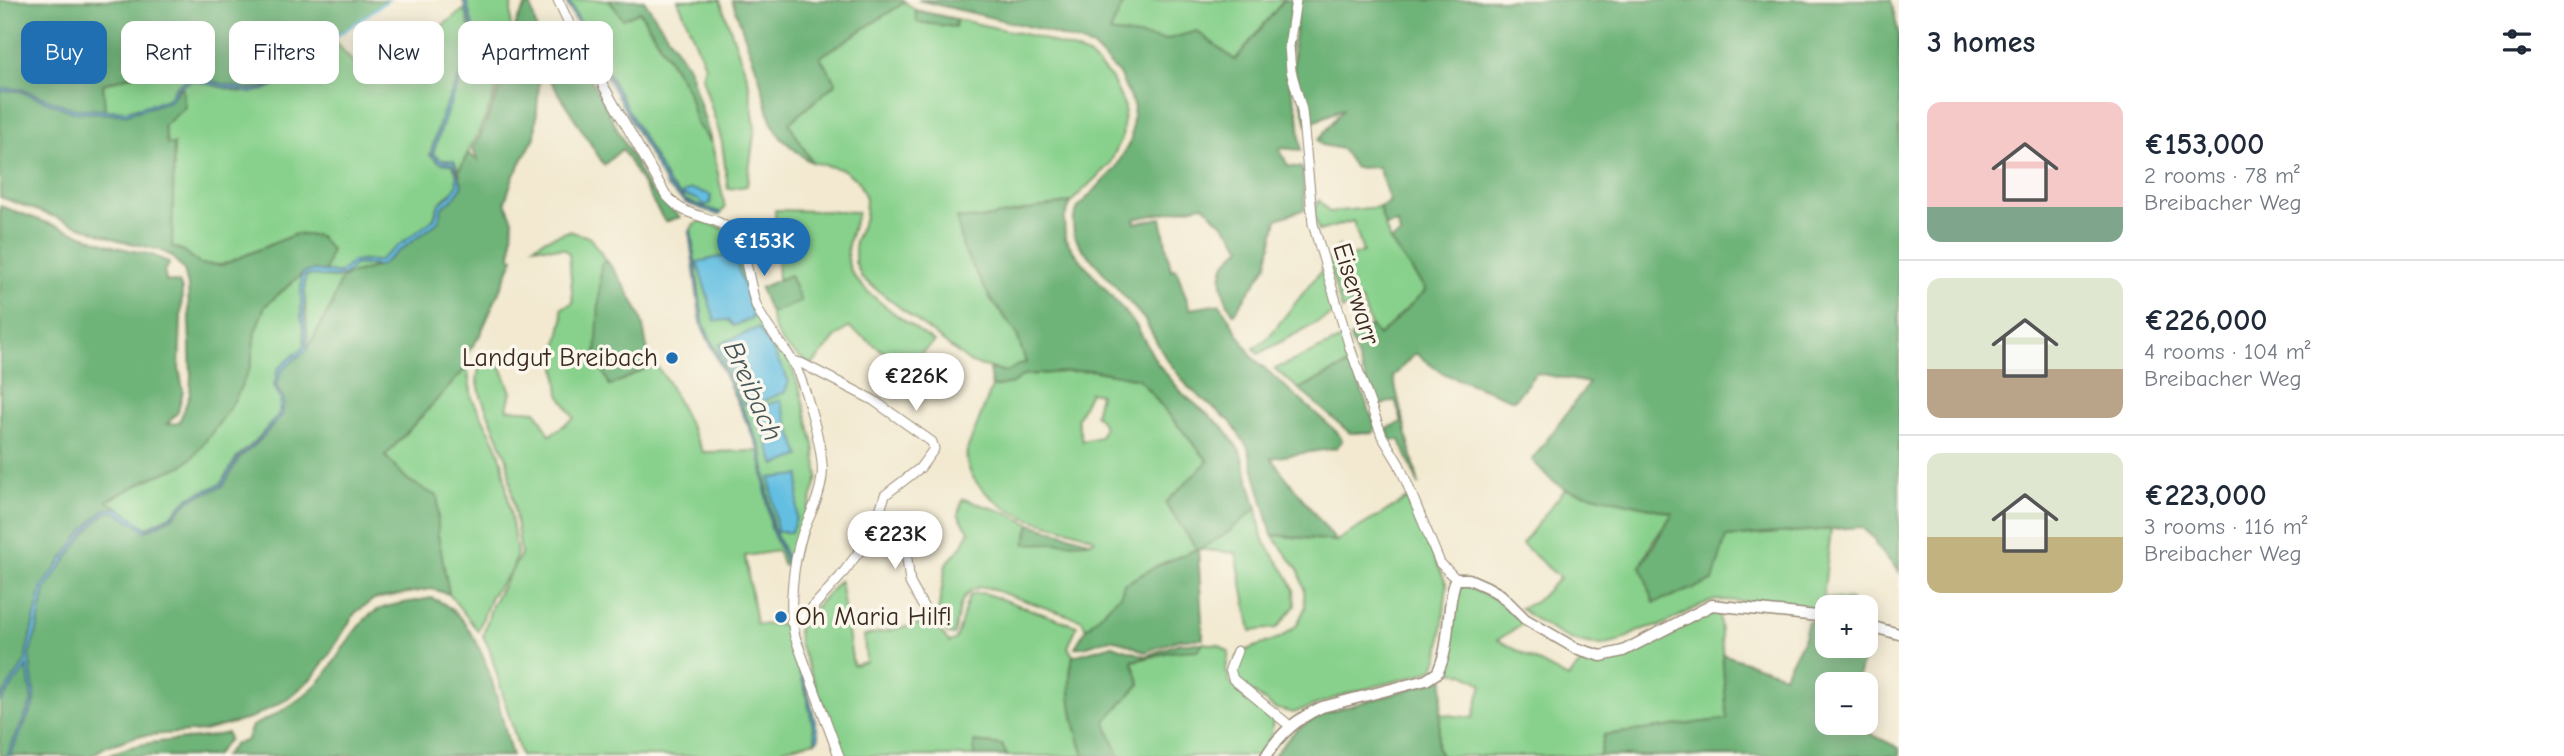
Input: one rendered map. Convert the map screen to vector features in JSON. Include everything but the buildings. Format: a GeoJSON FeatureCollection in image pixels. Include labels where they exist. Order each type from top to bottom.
{"type":"FeatureCollection","features":[{"type":"Feature","properties":{"kind":"street"},"geometry":{"type":"LineString","coordinates":[[558,0],[576,38],[666,195],[679,208],[723,225],[740,245],[756,305],[765,324],[793,361],[807,401],[822,467],[820,489],[799,544],[791,622],[794,638],[839,756]]}},
{"type":"Feature","properties":{"kind":"street","name":"Eiserwarr"},"geometry":{"type":"LineString","coordinates":[[1296,0],[1289,47],[1291,71],[1303,110],[1313,224],[1350,348],[1382,436],[1399,464],[1440,563],[1456,579]]}},
{"type":"Feature","properties":{"kind":"street"},"geometry":{"type":"LineString","coordinates":[[793,361],[802,363],[873,400],[932,442],[934,449],[920,468],[885,495],[881,507],[883,520],[906,550],[910,583],[924,608]]}},
{"type":"Feature","properties":{"kind":"street"},"geometry":{"type":"LineString","coordinates":[[791,622],[801,620],[840,577],[883,520]]}},
{"type":"Feature","properties":{"kind":"street"},"geometry":{"type":"LineString","coordinates":[[1266,756],[1290,726],[1322,708],[1426,680],[1437,673],[1443,656],[1451,594],[1456,579],[1469,579],[1486,587],[1505,599],[1525,619],[1575,648],[1601,656],[1623,651],[1712,606],[1815,616]]}},
{"type":"Feature","properties":{"kind":"street"},"geometry":{"type":"LineString","coordinates":[[1878,628],[1899,634]]}},
{"type":"Feature","properties":{"kind":"street"},"geometry":{"type":"LineString","coordinates":[[1237,651],[1230,669],[1233,679],[1290,726]]}},
{"type":"Feature","properties":{"kind":"green space"},"geometry":{"type":"Polygon","coordinates":[[[0,0],[388,0],[358,21],[353,21],[353,25],[339,35],[339,21],[229,21],[229,84],[272,84],[263,88],[241,89],[215,82],[215,21],[121,21],[121,79],[107,83],[107,21],[21,21],[21,84],[103,84],[105,110],[74,109],[21,89],[0,88],[0,0]]]}},
{"type":"Feature","properties":{"kind":"green space"},"geometry":{"type":"Polygon","coordinates":[[[466,0],[511,0],[511,21],[472,21],[466,0]]]}},
{"type":"Feature","properties":{"kind":"green space"},"geometry":{"type":"Polygon","coordinates":[[[568,0],[609,0],[613,6],[639,11],[688,91],[696,123],[712,144],[725,208],[721,213],[687,201],[669,185],[613,82],[613,21],[579,21],[568,0]]]}},
{"type":"Feature","properties":{"kind":"green space"},"geometry":{"type":"Polygon","coordinates":[[[609,0],[644,0],[689,68],[712,144],[696,123],[688,91],[640,11],[623,19],[609,0]]]}},
{"type":"Feature","properties":{"kind":"green space"},"geometry":{"type":"Polygon","coordinates":[[[678,0],[720,0],[748,79],[755,127],[747,186],[728,189],[722,142],[702,77],[705,65],[678,0]]]}},
{"type":"Feature","properties":{"kind":"green space"},"geometry":{"type":"Polygon","coordinates":[[[732,0],[905,2],[820,57],[836,83],[789,123],[812,162],[781,138],[771,121],[759,76],[732,0]]]}},
{"type":"Feature","properties":{"kind":"green space"},"geometry":{"type":"Polygon","coordinates":[[[918,0],[1125,0],[1110,32],[1165,40],[1197,31],[1235,60],[1284,0],[1292,0],[1288,76],[1298,114],[1301,150],[1279,148],[1288,166],[1302,168],[1305,209],[1277,219],[1267,265],[1234,314],[1225,297],[1222,277],[1225,264],[1242,247],[1231,232],[1203,205],[1134,219],[1135,223],[1161,218],[1171,270],[1176,268],[1190,309],[1220,304],[1253,358],[1338,433],[1342,441],[1336,448],[1271,458],[1336,541],[1272,535],[1248,448],[1230,421],[1189,388],[1165,357],[1144,319],[1081,247],[1074,235],[1073,221],[1078,207],[1115,169],[1131,140],[1134,106],[1119,74],[1093,47],[1039,29],[918,0]]]}},
{"type":"Feature","properties":{"kind":"green space"},"geometry":{"type":"Polygon","coordinates":[[[1125,0],[1284,0],[1235,60],[1197,31],[1165,40],[1109,32],[1125,0]]]}},
{"type":"Feature","properties":{"kind":"green space"},"geometry":{"type":"Polygon","coordinates":[[[1299,0],[1891,0],[1899,35],[1899,572],[1875,544],[1877,541],[1861,527],[1726,537],[1713,581],[1654,603],[1641,566],[1673,513],[1565,489],[1551,480],[1532,460],[1589,383],[1536,373],[1514,400],[1442,373],[1415,353],[1393,377],[1419,485],[1400,440],[1391,440],[1386,429],[1402,422],[1395,400],[1376,407],[1350,338],[1371,326],[1379,336],[1426,290],[1390,241],[1400,235],[1398,223],[1385,226],[1379,207],[1390,202],[1378,167],[1355,168],[1342,149],[1322,145],[1318,140],[1344,108],[1307,125],[1294,70],[1293,47],[1299,0]]]}},
{"type":"Feature","properties":{"kind":"green space"},"geometry":{"type":"Polygon","coordinates":[[[905,2],[915,10],[918,22],[955,27],[956,19],[1037,37],[1089,55],[1112,79],[1125,107],[1122,138],[1109,165],[1071,202],[980,219],[958,218],[990,298],[1016,332],[1026,363],[1007,372],[971,363],[862,278],[855,262],[855,241],[865,218],[866,198],[858,181],[844,170],[812,162],[789,123],[836,83],[820,57],[905,2]]]}},
{"type":"Feature","properties":{"kind":"green space"},"geometry":{"type":"Polygon","coordinates":[[[527,5],[531,6],[535,21],[518,21],[527,5]]]}},
{"type":"Feature","properties":{"kind":"green space"},"geometry":{"type":"Polygon","coordinates":[[[465,9],[468,21],[458,21],[458,80],[443,114],[430,155],[441,163],[452,164],[458,180],[454,189],[438,206],[432,221],[420,232],[378,261],[361,260],[336,273],[325,272],[330,250],[318,236],[296,234],[222,265],[200,264],[184,251],[172,247],[174,144],[167,144],[164,125],[184,107],[182,86],[208,84],[241,92],[263,90],[276,84],[339,84],[339,46],[353,62],[353,84],[444,84],[444,24],[465,9]]]}},
{"type":"Feature","properties":{"kind":"green space"},"geometry":{"type":"Polygon","coordinates":[[[915,10],[956,19],[955,27],[917,22],[915,10]]]}},
{"type":"Feature","properties":{"kind":"green space"},"geometry":{"type":"Polygon","coordinates":[[[121,79],[121,84],[180,84],[168,99],[127,111],[105,110],[103,84],[121,79]]]}},
{"type":"Feature","properties":{"kind":"green space"},"geometry":{"type":"Polygon","coordinates":[[[459,84],[499,84],[459,171],[454,161],[442,160],[433,154],[459,84]]]}},
{"type":"Feature","properties":{"kind":"green space"},"geometry":{"type":"Polygon","coordinates":[[[502,84],[539,84],[535,137],[513,177],[505,202],[513,220],[511,257],[514,258],[479,337],[466,355],[467,367],[385,456],[408,480],[438,497],[438,535],[449,594],[431,589],[374,599],[355,613],[313,677],[288,699],[249,719],[204,731],[137,736],[105,747],[91,756],[10,756],[35,701],[29,655],[45,589],[86,532],[106,512],[117,512],[146,530],[173,517],[190,499],[223,486],[239,458],[256,444],[282,415],[284,400],[276,386],[281,371],[308,347],[331,307],[339,283],[350,274],[379,266],[438,222],[442,207],[452,200],[462,186],[459,171],[468,153],[478,160],[473,149],[502,84]]]}},
{"type":"Feature","properties":{"kind":"green space"},"geometry":{"type":"Polygon","coordinates":[[[553,84],[594,84],[649,189],[680,217],[665,222],[622,149],[604,165],[553,84]]]}},
{"type":"Feature","properties":{"kind":"green space"},"geometry":{"type":"Polygon","coordinates":[[[182,86],[185,107],[164,126],[167,144],[174,144],[172,247],[184,251],[200,264],[222,265],[296,234],[319,236],[331,250],[325,272],[315,270],[303,273],[265,306],[255,332],[251,365],[236,397],[194,456],[182,466],[151,478],[107,501],[119,508],[105,509],[84,530],[42,587],[26,661],[0,699],[0,206],[116,247],[152,255],[168,262],[169,265],[164,270],[166,281],[179,283],[182,290],[179,368],[183,391],[178,412],[167,424],[179,423],[190,394],[191,376],[188,286],[184,270],[172,256],[157,249],[121,241],[0,197],[0,91],[20,91],[73,112],[127,114],[169,101],[182,86]]]}},
{"type":"Feature","properties":{"kind":"green space"},"geometry":{"type":"Polygon","coordinates":[[[1319,200],[1329,212],[1379,207],[1390,241],[1426,290],[1379,336],[1371,326],[1361,300],[1342,310],[1328,261],[1339,246],[1344,259],[1363,252],[1353,221],[1319,231],[1313,214],[1319,200]]]}},
{"type":"Feature","properties":{"kind":"green space"},"geometry":{"type":"Polygon","coordinates":[[[1071,202],[1064,219],[1065,238],[1074,252],[1136,325],[1157,363],[1183,394],[1223,427],[1240,451],[1257,508],[1226,534],[1198,550],[1203,639],[1180,639],[1145,652],[1113,640],[1075,647],[1086,629],[1121,594],[1124,584],[1197,549],[1165,503],[1208,461],[1139,379],[1091,370],[1024,375],[1013,383],[992,387],[989,369],[1007,372],[1026,363],[1016,332],[990,298],[963,249],[957,218],[980,219],[1071,202]]]}},
{"type":"Feature","properties":{"kind":"green space"},"geometry":{"type":"Polygon","coordinates":[[[775,210],[858,212],[847,252],[854,276],[873,297],[934,342],[905,367],[849,327],[837,336],[812,365],[796,355],[779,338],[770,313],[800,301],[790,275],[778,280],[775,210]]]}},
{"type":"Feature","properties":{"kind":"green space"},"geometry":{"type":"Polygon","coordinates":[[[701,221],[722,228],[731,236],[737,248],[756,316],[789,361],[800,390],[814,445],[818,477],[793,560],[789,563],[773,528],[762,450],[703,323],[691,230],[693,225],[701,221]],[[758,328],[750,406],[785,392],[758,328]]]}},
{"type":"Feature","properties":{"kind":"green space"},"geometry":{"type":"Polygon","coordinates":[[[569,231],[589,237],[607,261],[601,264],[610,386],[655,364],[668,382],[703,452],[760,451],[771,529],[787,565],[784,566],[777,551],[745,556],[756,624],[784,625],[806,692],[816,741],[783,749],[784,756],[521,756],[483,636],[492,605],[521,554],[507,459],[481,396],[477,378],[482,356],[495,352],[511,392],[507,409],[536,411],[550,435],[574,418],[559,394],[555,355],[563,319],[561,308],[573,303],[569,254],[565,249],[534,246],[569,231]]]}},
{"type":"Feature","properties":{"kind":"green space"},"geometry":{"type":"Polygon","coordinates":[[[607,261],[638,312],[647,347],[655,364],[610,386],[596,357],[601,264],[607,261]]]}},
{"type":"Feature","properties":{"kind":"green space"},"geometry":{"type":"Polygon","coordinates":[[[355,264],[379,266],[343,278],[331,307],[308,348],[304,278],[312,275],[340,277],[355,264]]]}},
{"type":"Feature","properties":{"kind":"green space"},"geometry":{"type":"Polygon","coordinates":[[[1324,267],[1337,312],[1258,354],[1254,348],[1266,340],[1324,267]]]}},
{"type":"Feature","properties":{"kind":"green space"},"geometry":{"type":"Polygon","coordinates":[[[303,273],[301,312],[305,346],[278,369],[274,386],[281,400],[279,414],[255,442],[237,457],[221,484],[189,497],[172,515],[146,528],[106,501],[182,466],[194,456],[236,397],[251,365],[255,332],[265,306],[303,273]]]}},
{"type":"Feature","properties":{"kind":"green space"},"geometry":{"type":"Polygon","coordinates":[[[790,275],[801,302],[770,313],[760,288],[790,275]]]}},
{"type":"Feature","properties":{"kind":"green space"},"geometry":{"type":"Polygon","coordinates":[[[1344,338],[1351,363],[1299,389],[1275,369],[1344,338]]]}},
{"type":"Feature","properties":{"kind":"green space"},"geometry":{"type":"Polygon","coordinates":[[[1351,363],[1376,428],[1373,433],[1350,433],[1299,389],[1351,363]]]}},
{"type":"Feature","properties":{"kind":"green space"},"geometry":{"type":"Polygon","coordinates":[[[467,367],[472,398],[502,461],[517,553],[512,570],[491,596],[478,631],[449,594],[438,535],[438,497],[408,480],[385,456],[467,367]]]}},
{"type":"Feature","properties":{"kind":"green space"},"geometry":{"type":"Polygon","coordinates":[[[1091,370],[1139,379],[1208,461],[1245,518],[1257,508],[1262,538],[1294,590],[1295,606],[1277,628],[1251,631],[1236,553],[1197,549],[1124,584],[1121,594],[1086,629],[1082,620],[985,587],[976,588],[965,597],[961,603],[954,635],[948,634],[937,618],[946,564],[963,545],[969,531],[958,514],[963,499],[1008,513],[1030,524],[1025,543],[1092,542],[1095,539],[1017,514],[995,501],[971,473],[967,450],[992,387],[1012,383],[1024,375],[1091,370]],[[1090,392],[1077,419],[1082,441],[1100,437],[1104,428],[1095,415],[1100,394],[1090,392]]]}},
{"type":"Feature","properties":{"kind":"green space"},"geometry":{"type":"Polygon","coordinates":[[[1565,489],[1673,513],[1652,543],[1641,566],[1726,537],[1831,529],[1823,595],[1815,595],[1815,611],[1787,609],[1788,603],[1717,600],[1703,604],[1658,627],[1642,630],[1604,645],[1591,645],[1566,637],[1520,608],[1534,603],[1560,578],[1522,544],[1565,489]]]}},
{"type":"Feature","properties":{"kind":"green space"},"geometry":{"type":"Polygon","coordinates":[[[1407,499],[1447,585],[1439,656],[1434,668],[1293,713],[1274,708],[1239,682],[1234,672],[1234,663],[1241,652],[1282,637],[1297,625],[1305,608],[1299,571],[1272,535],[1336,541],[1407,499]]]}},
{"type":"Feature","properties":{"kind":"green space"},"geometry":{"type":"Polygon","coordinates":[[[1030,524],[1092,542],[1025,544],[1030,524]]]}},
{"type":"Feature","properties":{"kind":"green space"},"geometry":{"type":"Polygon","coordinates":[[[840,580],[853,665],[866,662],[864,636],[932,621],[949,642],[955,640],[971,594],[984,593],[1077,626],[1068,647],[1073,656],[1070,694],[1084,756],[1007,756],[1002,745],[974,742],[974,756],[843,756],[799,643],[798,630],[840,580]]]}},
{"type":"Feature","properties":{"kind":"green space"},"geometry":{"type":"Polygon","coordinates":[[[1464,585],[1495,599],[1523,623],[1498,640],[1568,678],[1585,658],[1614,661],[1696,619],[1719,611],[1728,719],[1604,735],[1600,756],[1441,756],[1437,748],[1441,714],[1473,718],[1482,684],[1464,674],[1445,671],[1454,602],[1460,587],[1464,585]]]}},
{"type":"Feature","properties":{"kind":"green space"},"geometry":{"type":"Polygon","coordinates":[[[431,598],[449,608],[464,623],[477,643],[494,689],[512,756],[224,756],[235,744],[246,741],[252,726],[288,707],[312,689],[369,616],[390,606],[431,598]]]}},
{"type":"Feature","properties":{"kind":"green space"},"geometry":{"type":"Polygon","coordinates":[[[1808,621],[1815,622],[1815,658],[1862,658],[1860,672],[1815,672],[1815,735],[1873,735],[1899,748],[1899,756],[1600,756],[1604,735],[1727,719],[1722,654],[1784,675],[1803,641],[1808,621]]]}},
{"type":"Feature","properties":{"kind":"green space"},"geometry":{"type":"Polygon","coordinates":[[[1180,643],[1202,643],[1199,650],[1167,652],[1132,661],[1140,684],[1105,721],[1119,756],[1084,756],[1071,706],[1073,656],[1113,645],[1145,656],[1180,643]]]}},
{"type":"Feature","properties":{"kind":"green space"},"geometry":{"type":"Polygon","coordinates":[[[1202,643],[1219,645],[1229,652],[1226,669],[1230,683],[1272,718],[1271,734],[1260,756],[1119,756],[1105,721],[1140,684],[1131,661],[1173,651],[1199,650],[1202,643]]]}},
{"type":"Feature","properties":{"kind":"green space"},"geometry":{"type":"Polygon","coordinates":[[[27,665],[32,701],[7,756],[0,756],[0,703],[27,665]]]}},
{"type":"Feature","properties":{"kind":"green space"},"geometry":{"type":"Polygon","coordinates":[[[1444,679],[1437,748],[1441,756],[1273,756],[1295,731],[1319,715],[1444,679]]]}},
{"type":"Feature","properties":{"kind":"green space"},"geometry":{"type":"Polygon","coordinates":[[[227,733],[229,739],[215,756],[107,756],[151,743],[227,733]]]}},
{"type":"Feature","properties":{"kind":"green space"},"geometry":{"type":"Polygon","coordinates":[[[974,742],[1002,745],[1007,756],[974,756],[974,742]]]}},
{"type":"Feature","properties":{"kind":"water"},"geometry":{"type":"Polygon","coordinates":[[[463,0],[466,0],[472,21],[469,21],[463,0]]]}},
{"type":"Feature","properties":{"kind":"water"},"geometry":{"type":"Polygon","coordinates":[[[565,0],[568,0],[579,21],[576,21],[565,0]]]}},
{"type":"Feature","properties":{"kind":"water"},"geometry":{"type":"Polygon","coordinates":[[[458,80],[459,84],[433,154],[442,160],[454,161],[462,186],[452,200],[442,207],[438,222],[379,266],[355,264],[347,273],[338,277],[305,276],[304,312],[308,348],[281,371],[276,386],[284,400],[282,415],[256,444],[239,458],[223,486],[190,499],[173,517],[146,531],[117,512],[106,512],[86,532],[45,589],[29,655],[35,701],[10,756],[7,756],[32,701],[27,666],[0,703],[0,699],[26,661],[42,587],[84,530],[105,509],[119,508],[147,528],[172,515],[189,497],[221,484],[237,457],[255,442],[279,414],[281,400],[274,386],[278,369],[305,346],[301,313],[303,273],[315,270],[339,274],[353,261],[378,261],[434,219],[439,204],[457,185],[456,171],[452,164],[441,163],[430,155],[444,110],[458,80]]]}},
{"type":"Feature","properties":{"kind":"water"},"geometry":{"type":"Polygon","coordinates":[[[215,82],[250,90],[277,84],[250,93],[210,84],[215,82]]]}},
{"type":"Feature","properties":{"kind":"water"},"geometry":{"type":"Polygon","coordinates":[[[613,82],[669,185],[687,201],[721,213],[718,215],[686,203],[667,187],[611,84],[613,82]]]}},
{"type":"Feature","properties":{"kind":"water"},"geometry":{"type":"Polygon","coordinates":[[[185,84],[178,88],[170,101],[127,114],[73,112],[20,91],[0,91],[0,88],[21,89],[74,109],[127,111],[168,99],[176,86],[185,84]]]}},
{"type":"Feature","properties":{"kind":"water"},"geometry":{"type":"Polygon","coordinates":[[[691,189],[709,194],[710,204],[704,205],[697,199],[683,195],[691,189]]]}},
{"type":"Feature","properties":{"kind":"water"},"geometry":{"type":"Polygon","coordinates":[[[691,230],[703,323],[762,450],[773,528],[789,563],[787,565],[771,529],[760,451],[701,324],[691,230]]]}},
{"type":"Feature","properties":{"kind":"water"},"geometry":{"type":"Polygon","coordinates":[[[729,255],[735,257],[753,318],[734,326],[729,320],[715,321],[697,262],[729,255]]]}},
{"type":"Feature","properties":{"kind":"water","name":"Breibach"},"geometry":{"type":"Polygon","coordinates":[[[758,328],[789,381],[785,392],[750,406],[745,404],[720,351],[720,344],[758,328]]]}},
{"type":"Feature","properties":{"kind":"water"},"geometry":{"type":"Polygon","coordinates":[[[780,400],[800,456],[775,465],[755,409],[780,400]]]}},
{"type":"Feature","properties":{"kind":"water"},"geometry":{"type":"Polygon","coordinates":[[[800,475],[796,519],[791,532],[777,532],[770,478],[800,475]]]}},
{"type":"Feature","properties":{"kind":"water"},"geometry":{"type":"Polygon","coordinates":[[[784,625],[788,625],[808,691],[819,738],[816,741],[806,692],[784,625]]]}},
{"type":"Feature","properties":{"kind":"waterway"},"geometry":{"type":"LineString","coordinates":[[339,35],[388,0]]}},
{"type":"Feature","properties":{"kind":"place","name":"Landgut Breibach"},"geometry":{"type":"Point","coordinates":[672,358]}},
{"type":"Feature","properties":{"kind":"place","name":"Oh Maria Hilf!"},"geometry":{"type":"Point","coordinates":[781,617]}}]}
